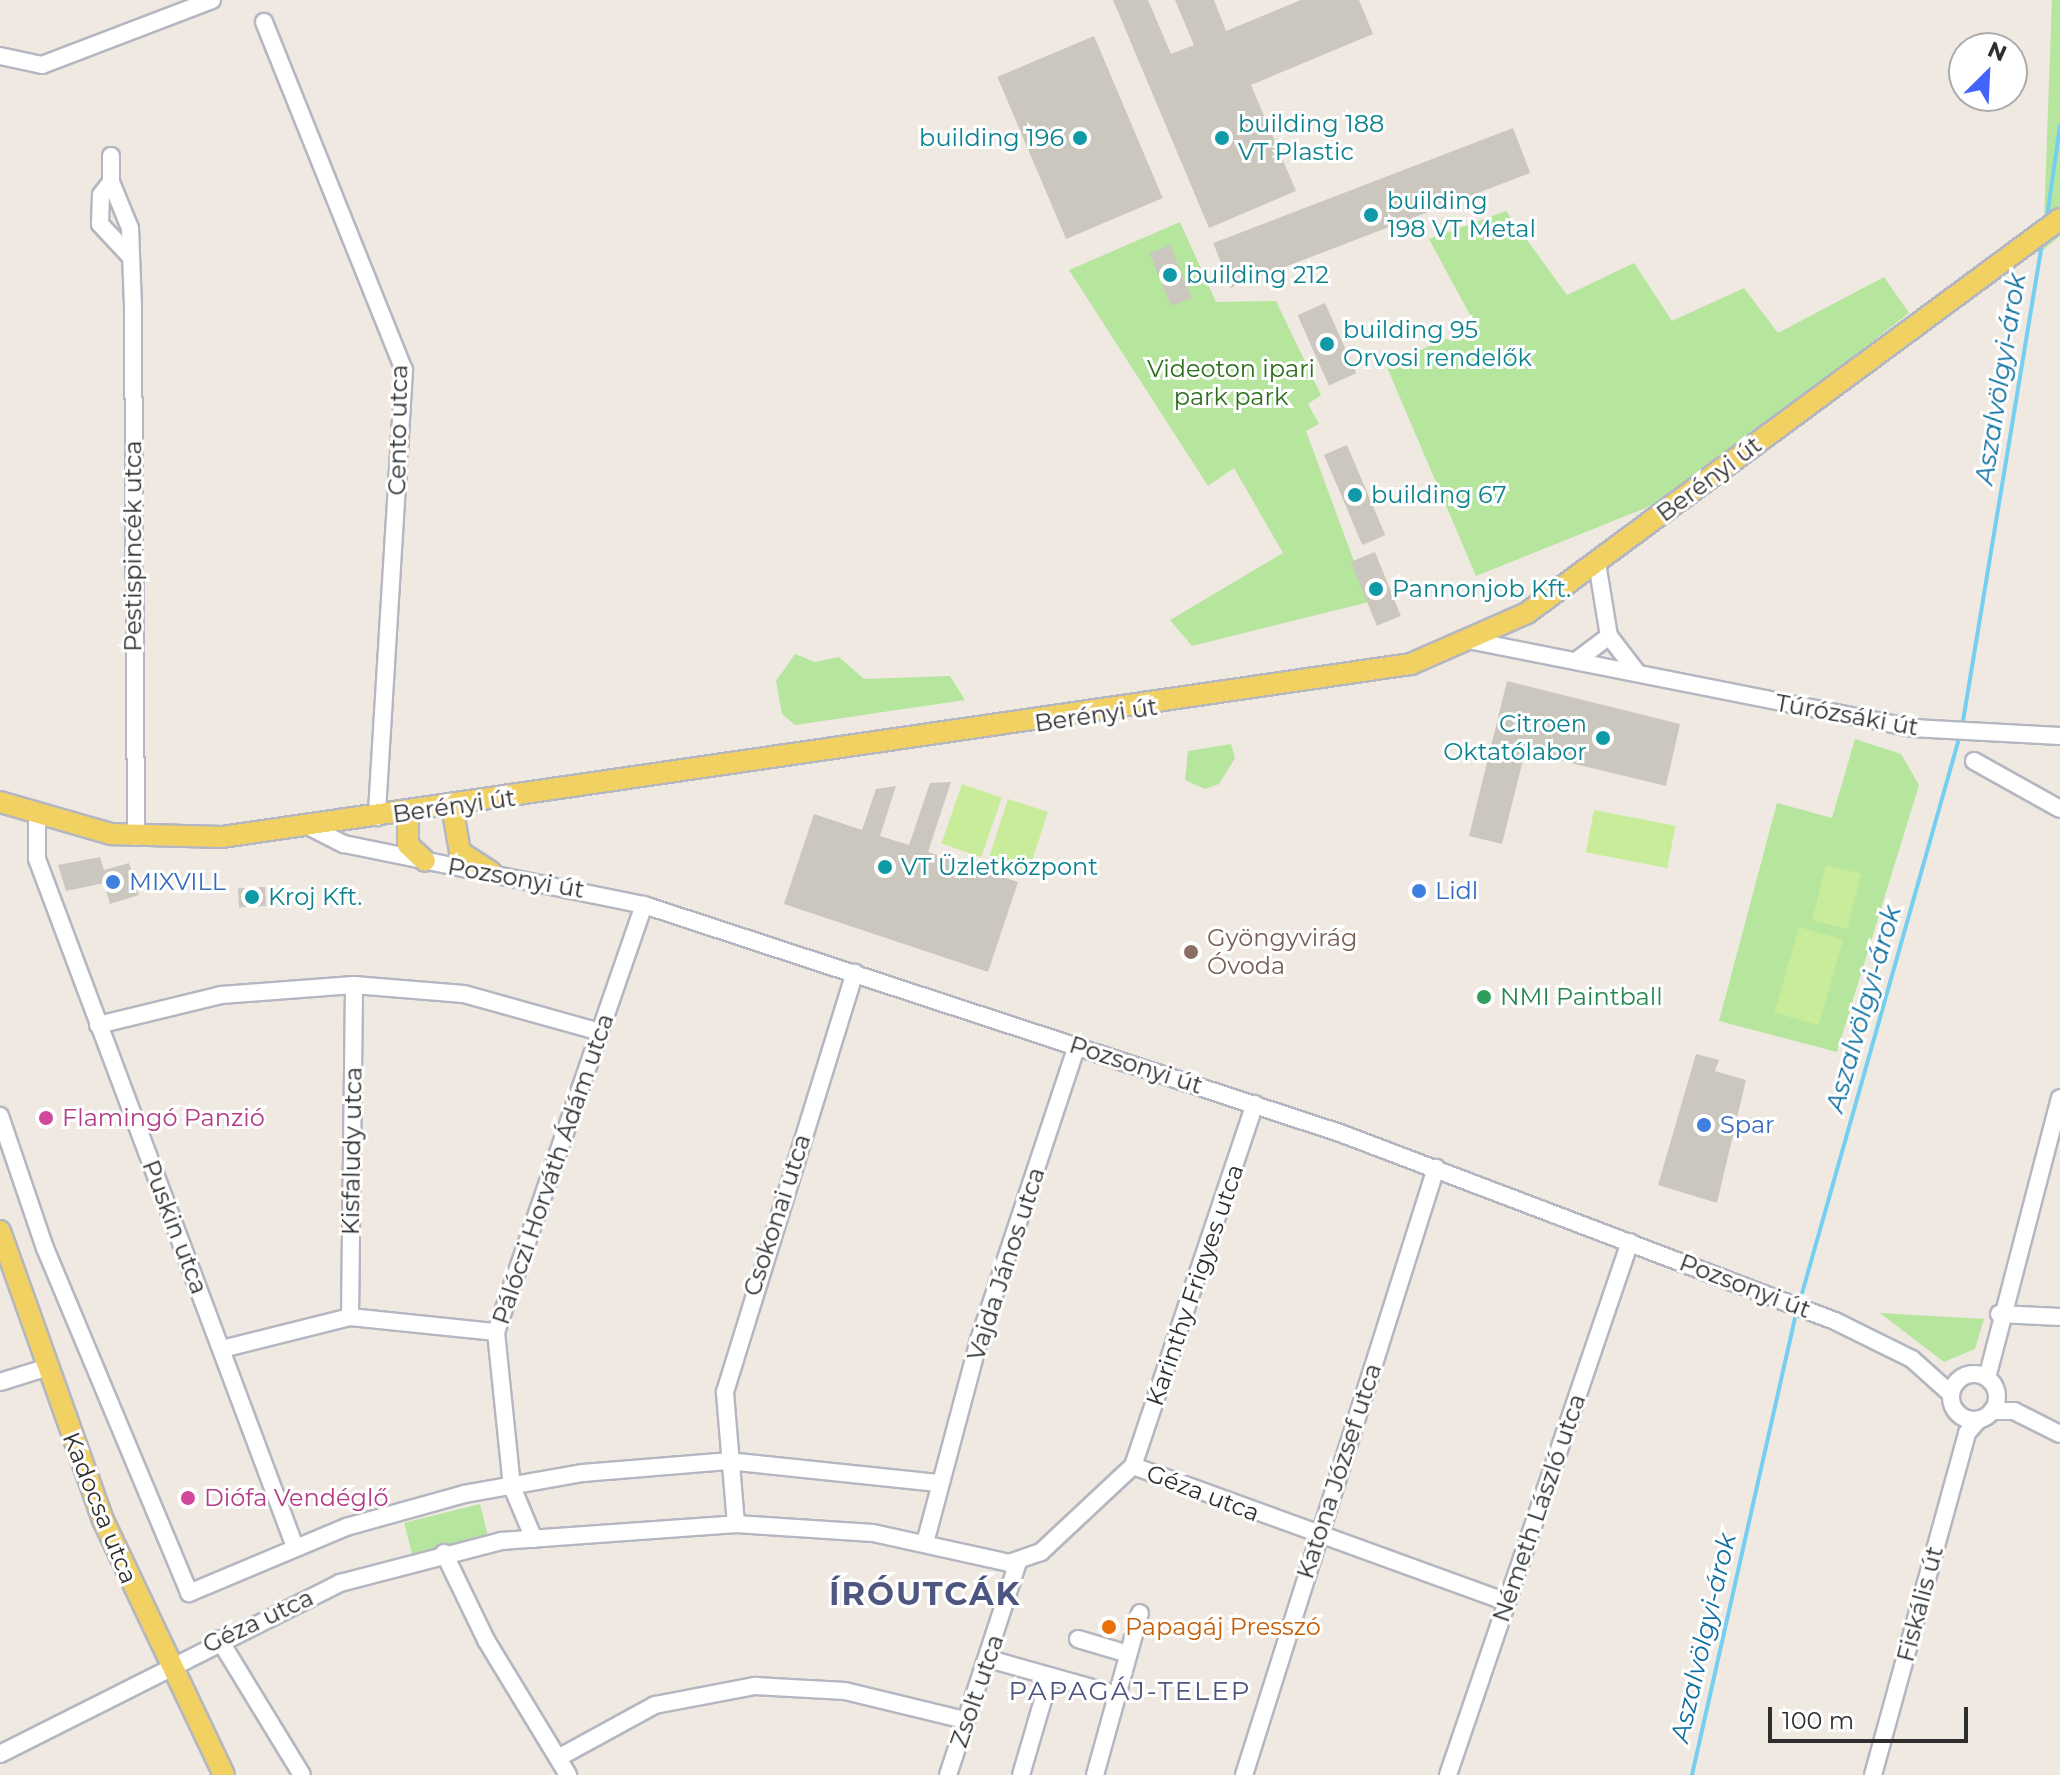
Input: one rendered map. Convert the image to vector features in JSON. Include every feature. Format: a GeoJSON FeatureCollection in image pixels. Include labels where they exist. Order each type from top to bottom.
{"type":"FeatureCollection","features":[{"type":"Feature","properties":{"kind":"main road","name":"Berényi út"},"geometry":{"type":"LineString","coordinates":[[0,802],[37,815],[136,837],[310,827],[1329,681],[1411,664],[1473,641],[1597,563],[2060,219]]}},
{"type":"Feature","properties":{"kind":"main road"},"geometry":{"type":"LineString","coordinates":[[452,806],[460,852],[491,872]]}},
{"type":"Feature","properties":{"kind":"main road"},"geometry":{"type":"LineString","coordinates":[[408,813],[408,845],[425,861]]}},
{"type":"Feature","properties":{"kind":"main road","name":"Kadocsa utca"},"geometry":{"type":"LineString","coordinates":[[0,1231],[45,1368],[167,1665],[224,1775]]}},
{"type":"Feature","properties":{"kind":"street"},"geometry":{"type":"LineString","coordinates":[[0,56],[42,65],[212,0]]}},
{"type":"Feature","properties":{"kind":"street","name":"Cento utca"},"geometry":{"type":"LineString","coordinates":[[264,22],[404,370],[377,817]]}},
{"type":"Feature","properties":{"kind":"street","name":"Pestispincék utca"},"geometry":{"type":"LineString","coordinates":[[111,156],[111,182],[125,207],[129,255],[136,837]]}},
{"type":"Feature","properties":{"kind":"street","name":"Pestispincék utca"},"geometry":{"type":"LineString","coordinates":[[111,182],[101,195],[100,224],[129,255]]}},
{"type":"Feature","properties":{"kind":"street"},"geometry":{"type":"LineString","coordinates":[[1597,563],[1609,636],[1636,671]]}},
{"type":"Feature","properties":{"kind":"street"},"geometry":{"type":"LineString","coordinates":[[1576,661],[1609,636]]}},
{"type":"Feature","properties":{"kind":"street","name":"Túrózsáki út"},"geometry":{"type":"LineString","coordinates":[[1473,641],[1949,733],[2060,736]]}},
{"type":"Feature","properties":{"kind":"street"},"geometry":{"type":"LineString","coordinates":[[1974,761],[2060,809]]}},
{"type":"Feature","properties":{"kind":"street","name":"Puskin utca"},"geometry":{"type":"LineString","coordinates":[[37,815],[37,859],[295,1547]]}},
{"type":"Feature","properties":{"kind":"street","name":"Pozsonyi út"},"geometry":{"type":"LineString","coordinates":[[310,827],[344,844],[644,905],[1255,1104],[1436,1168],[1808,1310],[1938,1376],[1973,1383]]}},
{"type":"Feature","properties":{"kind":"street","name":"Pálóczi Horváth Ádám utca"},"geometry":{"type":"LineString","coordinates":[[512,1487],[496,1332],[644,905]]}},
{"type":"Feature","properties":{"kind":"street","name":"Csokonai utca"},"geometry":{"type":"LineString","coordinates":[[728,1461],[725,1392],[738,1341],[855,973]]}},
{"type":"Feature","properties":{"kind":"street"},"geometry":{"type":"LineString","coordinates":[[98,1025],[221,995],[354,985],[464,994],[600,1032]]}},
{"type":"Feature","properties":{"kind":"street","name":"Kisfaludy utca"},"geometry":{"type":"LineString","coordinates":[[350,1317],[354,985]]}},
{"type":"Feature","properties":{"kind":"street","name":"Vajda János utca"},"geometry":{"type":"LineString","coordinates":[[938,1483],[1077,1046]]}},
{"type":"Feature","properties":{"kind":"street"},"geometry":{"type":"LineString","coordinates":[[1967,1433],[1961,1416],[1973,1383],[1986,1360],[2060,1098]]}},
{"type":"Feature","properties":{"kind":"street","name":"Karinthy Frigyes utca"},"geometry":{"type":"LineString","coordinates":[[1133,1466],[1255,1104]]}},
{"type":"Feature","properties":{"kind":"street","name":"Kadocsa utca"},"geometry":{"type":"LineString","coordinates":[[0,1116],[45,1248],[189,1593],[295,1547]]}},
{"type":"Feature","properties":{"kind":"street","name":"Katona József utca"},"geometry":{"type":"LineString","coordinates":[[1244,1775],[1436,1168]]}},
{"type":"Feature","properties":{"kind":"street","name":"Németh László utca"},"geometry":{"type":"LineString","coordinates":[[1448,1775],[1630,1242]]}},
{"type":"Feature","properties":{"kind":"street"},"geometry":{"type":"LineString","coordinates":[[1999,1314],[2060,1317]]}},
{"type":"Feature","properties":{"kind":"street"},"geometry":{"type":"LineString","coordinates":[[222,1349],[350,1317],[496,1332]]}},
{"type":"Feature","properties":{"kind":"street"},"geometry":{"type":"LineString","coordinates":[[0,1382],[45,1368]]}},
{"type":"Feature","properties":{"kind":"street"},"geometry":{"type":"LineString","coordinates":[[1973,1383],[2014,1411],[2060,1434]]}},
{"type":"Feature","properties":{"kind":"street"},"geometry":{"type":"LineString","coordinates":[[1973,1383],[1986,1415]]}},
{"type":"Feature","properties":{"kind":"street"},"geometry":{"type":"LineString","coordinates":[[1961,1416],[2014,1411]]}},
{"type":"Feature","properties":{"kind":"street","name":"Fiskális út"},"geometry":{"type":"LineString","coordinates":[[1873,1775],[1967,1433],[1986,1415]]}},
{"type":"Feature","properties":{"kind":"street"},"geometry":{"type":"LineString","coordinates":[[728,1461],[736,1524]]}},
{"type":"Feature","properties":{"kind":"street"},"geometry":{"type":"LineString","coordinates":[[295,1547],[400,1511],[512,1487],[728,1461],[938,1483],[925,1543]]}},
{"type":"Feature","properties":{"kind":"street","name":"Géza utca"},"geometry":{"type":"LineString","coordinates":[[0,1754],[167,1665],[340,1583],[444,1553],[534,1539],[736,1524],[925,1543],[1018,1562],[1058,1540],[1133,1466],[1506,1602]]}},
{"type":"Feature","properties":{"kind":"street"},"geometry":{"type":"LineString","coordinates":[[512,1487],[534,1539]]}},
{"type":"Feature","properties":{"kind":"street"},"geometry":{"type":"LineString","coordinates":[[444,1553],[486,1640],[568,1775]]}},
{"type":"Feature","properties":{"kind":"street","name":"Zsolt utca"},"geometry":{"type":"LineString","coordinates":[[948,1775],[989,1659],[1018,1562]]}},
{"type":"Feature","properties":{"kind":"street"},"geometry":{"type":"LineString","coordinates":[[1095,1775],[1140,1613]]}},
{"type":"Feature","properties":{"kind":"street"},"geometry":{"type":"LineString","coordinates":[[219,1639],[302,1775]]}},
{"type":"Feature","properties":{"kind":"street"},"geometry":{"type":"LineString","coordinates":[[1078,1639],[1128,1654]]}},
{"type":"Feature","properties":{"kind":"street"},"geometry":{"type":"LineString","coordinates":[[989,1659],[1117,1695]]}},
{"type":"Feature","properties":{"kind":"street"},"geometry":{"type":"LineString","coordinates":[[1021,1775],[1050,1676]]}},
{"type":"Feature","properties":{"kind":"street"},"geometry":{"type":"LineString","coordinates":[[558,1758],[655,1705],[755,1686],[845,1691],[965,1720]]}},
{"type":"Feature","properties":{"kind":"green space"},"geometry":{"type":"Polygon","coordinates":[[[2052,0],[2060,0],[2060,236],[2043,250],[2052,0]]]}},
{"type":"Feature","properties":{"kind":"green space"},"geometry":{"type":"Polygon","coordinates":[[[1506,211],[1567,295],[1634,263],[1672,321],[1744,288],[1778,333],[1884,277],[1909,313],[1673,497],[1476,576],[1386,365],[1476,326],[1429,239],[1506,211]]]}},
{"type":"Feature","properties":{"kind":"green space","name":"Videoton ipari park park"},"geometry":{"type":"Polygon","coordinates":[[[1180,222],[1216,302],[1276,301],[1321,395],[1308,404],[1319,424],[1306,431],[1369,602],[1192,646],[1170,620],[1283,553],[1234,468],[1208,486],[1069,270],[1180,222]]]}},
{"type":"Feature","properties":{"kind":"green space"},"geometry":{"type":"Polygon","coordinates":[[[795,654],[815,662],[839,657],[864,679],[950,676],[965,700],[795,725],[782,714],[776,681],[795,654]]]}},
{"type":"Feature","properties":{"kind":"green space"},"geometry":{"type":"Polygon","coordinates":[[[1855,739],[1901,754],[1919,785],[1837,1052],[1719,1021],[1777,803],[1832,818],[1855,739]]]}},
{"type":"Feature","properties":{"kind":"green space"},"geometry":{"type":"Polygon","coordinates":[[[1231,744],[1235,758],[1219,784],[1205,789],[1185,780],[1188,751],[1231,744]]]}},
{"type":"Feature","properties":{"kind":"green space"},"geometry":{"type":"Polygon","coordinates":[[[962,784],[1002,798],[981,857],[941,844],[962,784]]]}},
{"type":"Feature","properties":{"kind":"green space"},"geometry":{"type":"Polygon","coordinates":[[[1008,799],[1048,812],[1029,871],[989,858],[1008,799]]]}},
{"type":"Feature","properties":{"kind":"green space"},"geometry":{"type":"Polygon","coordinates":[[[1594,810],[1675,826],[1667,868],[1586,852],[1594,810]]]}},
{"type":"Feature","properties":{"kind":"green space"},"geometry":{"type":"Polygon","coordinates":[[[1826,865],[1861,874],[1847,929],[1812,920],[1826,865]]]}},
{"type":"Feature","properties":{"kind":"green space"},"geometry":{"type":"Polygon","coordinates":[[[1799,927],[1843,940],[1819,1025],[1774,1013],[1799,927]]]}},
{"type":"Feature","properties":{"kind":"green space"},"geometry":{"type":"Polygon","coordinates":[[[1880,1313],[1984,1319],[1975,1349],[1944,1362],[1880,1313]]]}},
{"type":"Feature","properties":{"kind":"green space"},"geometry":{"type":"Polygon","coordinates":[[[480,1504],[488,1536],[412,1555],[404,1523],[480,1504]]]}},
{"type":"Feature","properties":{"kind":"building","name":"building 188 VT Plastic"},"geometry":{"type":"Polygon","coordinates":[[[1113,0],[1148,0],[1171,54],[1194,45],[1175,0],[1214,0],[1226,31],[1301,0],[1359,0],[1373,34],[1251,85],[1296,191],[1209,228],[1113,0]]]}},
{"type":"Feature","properties":{"kind":"building","name":"building 196"},"geometry":{"type":"Polygon","coordinates":[[[1094,36],[1163,198],[1066,239],[997,77],[1094,36]]]}},
{"type":"Feature","properties":{"kind":"building","name":"building 198 VT Metal"},"geometry":{"type":"Polygon","coordinates":[[[1513,128],[1530,173],[1231,288],[1213,243],[1513,128]]]}},
{"type":"Feature","properties":{"kind":"building","name":"building 212"},"geometry":{"type":"Polygon","coordinates":[[[1170,245],[1191,298],[1171,306],[1150,253],[1170,245]]]}},
{"type":"Feature","properties":{"kind":"building","name":"building 95 Orvosi rendelők"},"geometry":{"type":"Polygon","coordinates":[[[1325,303],[1356,373],[1329,386],[1298,315],[1325,303]]]}},
{"type":"Feature","properties":{"kind":"building","name":"building 67"},"geometry":{"type":"Polygon","coordinates":[[[1347,445],[1385,535],[1362,545],[1324,455],[1347,445]]]}},
{"type":"Feature","properties":{"kind":"building","name":"Pannonjob Kft."},"geometry":{"type":"Polygon","coordinates":[[[1375,552],[1401,616],[1377,626],[1351,562],[1375,552]]]}},
{"type":"Feature","properties":{"kind":"building","name":"Citroen Oktatólabor"},"geometry":{"type":"Polygon","coordinates":[[[1507,681],[1680,724],[1666,786],[1525,752],[1502,844],[1469,836],[1507,681]]]}},
{"type":"Feature","properties":{"kind":"building","name":"VT Üzletközpont"},"geometry":{"type":"Polygon","coordinates":[[[951,782],[928,852],[1018,882],[988,972],[784,904],[814,814],[862,830],[876,789],[896,786],[880,836],[909,845],[930,783],[951,782]]]}},
{"type":"Feature","properties":{"kind":"building","name":"MIXVILL"},"geometry":{"type":"Polygon","coordinates":[[[100,857],[104,870],[129,863],[139,895],[110,904],[104,883],[66,891],[58,865],[100,857]]]}},
{"type":"Feature","properties":{"kind":"building","name":"Kroj Kft."},"geometry":{"type":"Polygon","coordinates":[[[265,887],[266,906],[239,907],[238,888],[265,887]]]}},
{"type":"Feature","properties":{"kind":"building","name":"Spar"},"geometry":{"type":"Polygon","coordinates":[[[1696,1054],[1719,1060],[1715,1071],[1746,1080],[1717,1203],[1658,1185],[1696,1054]]]}},
{"type":"Feature","properties":{"kind":"waterway","name":"Aszalvölgyi-árok"},"geometry":{"type":"LineString","coordinates":[[2047,217],[2060,126]]}},
{"type":"Feature","properties":{"kind":"waterway","name":"Aszalvölgyi-árok"},"geometry":{"type":"LineString","coordinates":[[1962,727],[2041,248]]}},
{"type":"Feature","properties":{"kind":"waterway","name":"Aszalvölgyi-árok"},"geometry":{"type":"LineString","coordinates":[[1799,1304],[1960,735]]}},
{"type":"Feature","properties":{"kind":"waterway","name":"Aszalvölgyi-árok"},"geometry":{"type":"LineString","coordinates":[[1692,1775],[1796,1312]]}},
{"type":"Feature","properties":{"kind":"place","name":"building 196"},"geometry":{"type":"Point","coordinates":[1080,138]}},
{"type":"Feature","properties":{"kind":"place","name":"building 188 VT Plastic"},"geometry":{"type":"Point","coordinates":[1222,138]}},
{"type":"Feature","properties":{"kind":"place","name":"building 198 VT Metal"},"geometry":{"type":"Point","coordinates":[1371,215]}},
{"type":"Feature","properties":{"kind":"place","name":"building 212"},"geometry":{"type":"Point","coordinates":[1170,275]}},
{"type":"Feature","properties":{"kind":"place","name":"building 95 Orvosi rendelők"},"geometry":{"type":"Point","coordinates":[1327,344]}},
{"type":"Feature","properties":{"kind":"place","name":"building 67"},"geometry":{"type":"Point","coordinates":[1355,495]}},
{"type":"Feature","properties":{"kind":"place","name":"Pannonjob Kft."},"geometry":{"type":"Point","coordinates":[1376,589]}},
{"type":"Feature","properties":{"kind":"place","name":"Citroen Oktatólabor"},"geometry":{"type":"Point","coordinates":[1603,738]}},
{"type":"Feature","properties":{"kind":"place","name":"VT Üzletközpont"},"geometry":{"type":"Point","coordinates":[885,867]}},
{"type":"Feature","properties":{"kind":"place","name":"MIXVILL"},"geometry":{"type":"Point","coordinates":[113,882]}},
{"type":"Feature","properties":{"kind":"place","name":"Lidl"},"geometry":{"type":"Point","coordinates":[1419,891]}},
{"type":"Feature","properties":{"kind":"place","name":"Kroj Kft."},"geometry":{"type":"Point","coordinates":[252,897]}},
{"type":"Feature","properties":{"kind":"place","name":"Gyöngyvirág Óvoda"},"geometry":{"type":"Point","coordinates":[1191,952]}},
{"type":"Feature","properties":{"kind":"place","name":"NMI Paintball"},"geometry":{"type":"Point","coordinates":[1484,997]}},
{"type":"Feature","properties":{"kind":"place","name":"Flamingó Panzió"},"geometry":{"type":"Point","coordinates":[46,1118]}},
{"type":"Feature","properties":{"kind":"place","name":"Spar"},"geometry":{"type":"Point","coordinates":[1704,1125]}},
{"type":"Feature","properties":{"kind":"place","name":"Diófa Vendéglő"},"geometry":{"type":"Point","coordinates":[188,1498]}},
{"type":"Feature","properties":{"kind":"place","name":"Papagáj Presszó"},"geometry":{"type":"Point","coordinates":[1109,1627]}},
{"type":"Feature","properties":{"kind":"district","name":"ÍRÓUTCÁK"},"geometry":{"type":"Point","coordinates":[925,1594]}},
{"type":"Feature","properties":{"kind":"district","name":"PAPAGÁJ-TELEP"},"geometry":{"type":"Point","coordinates":[1130,1692]}}]}
